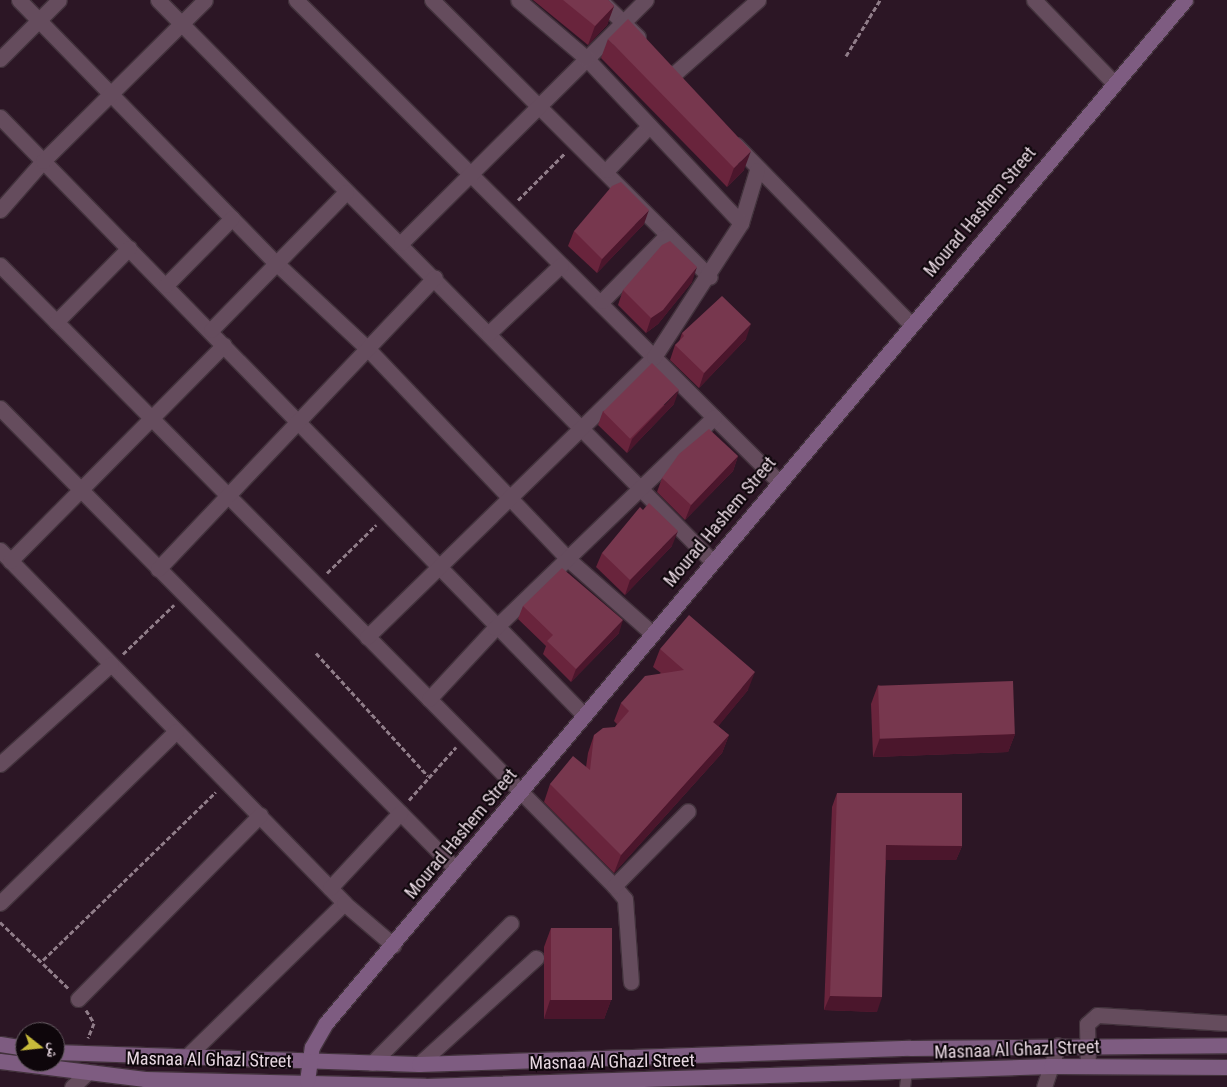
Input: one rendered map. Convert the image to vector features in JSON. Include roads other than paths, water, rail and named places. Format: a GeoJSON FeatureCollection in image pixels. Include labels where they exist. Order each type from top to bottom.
{"type":"FeatureCollection","features":[{"type":"Feature","properties":{"kind":"street"},"geometry":{"type":"LineString","coordinates":[[19,0],[113,92],[276,263],[368,349],[568,560],[652,633]]}},
{"type":"Feature","properties":{"kind":"street"},"geometry":{"type":"LineString","coordinates":[[0,60],[59,0]]}},
{"type":"Feature","properties":{"kind":"street"},"geometry":{"type":"LineString","coordinates":[[158,0],[346,192],[435,277],[581,432],[712,561]]}},
{"type":"Feature","properties":{"kind":"street"},"geometry":{"type":"LineString","coordinates":[[0,210],[43,161],[205,0]]}},
{"type":"Feature","properties":{"kind":"street"},"geometry":{"type":"LineString","coordinates":[[296,0],[561,265],[602,302],[778,481]]}},
{"type":"Feature","properties":{"kind":"street"},"geometry":{"type":"LineString","coordinates":[[432,0],[607,170],[666,236],[710,277]]}},
{"type":"Feature","properties":{"kind":"street"},"geometry":{"type":"LineString","coordinates":[[518,0],[586,58],[740,223]]}},
{"type":"Feature","properties":{"kind":"street"},"geometry":{"type":"LineString","coordinates":[[600,0],[649,48]]}},
{"type":"Feature","properties":{"kind":"street"},"geometry":{"type":"LineString","coordinates":[[401,243],[646,0]]}},
{"type":"Feature","properties":{"kind":"street"},"geometry":{"type":"LineString","coordinates":[[674,74],[758,0]]}},
{"type":"Feature","properties":{"kind":"street"},"geometry":{"type":"LineString","coordinates":[[1034,0],[1114,83]]}},
{"type":"Feature","properties":{"kind":"street","name":"Mourad Hashem Street"},"geometry":{"type":"LineString","coordinates":[[306,1084],[310,1060],[318,1034],[910,323],[1185,0]]}},
{"type":"Feature","properties":{"kind":"street"},"geometry":{"type":"LineString","coordinates":[[661,61],[686,89]]}},
{"type":"Feature","properties":{"kind":"street"},"geometry":{"type":"LineString","coordinates":[[0,117],[211,330],[495,628],[584,715]]}},
{"type":"Feature","properties":{"kind":"street"},"geometry":{"type":"LineString","coordinates":[[607,170],[649,126]]}},
{"type":"Feature","properties":{"kind":"street"},"geometry":{"type":"LineString","coordinates":[[725,133],[757,170],[910,323]]}},
{"type":"Feature","properties":{"kind":"street"},"geometry":{"type":"LineString","coordinates":[[367,637],[581,432],[654,357],[710,277],[740,223],[757,170]]}},
{"type":"Feature","properties":{"kind":"street"},"geometry":{"type":"LineString","coordinates":[[211,330],[346,192]]}},
{"type":"Feature","properties":{"kind":"street"},"geometry":{"type":"LineString","coordinates":[[166,285],[232,218]]}},
{"type":"Feature","properties":{"kind":"street"},"geometry":{"type":"LineString","coordinates":[[602,302],[666,236]]}},
{"type":"Feature","properties":{"kind":"street"},"geometry":{"type":"LineString","coordinates":[[56,322],[130,248]]}},
{"type":"Feature","properties":{"kind":"street"},"geometry":{"type":"LineString","coordinates":[[0,265],[224,496],[429,698],[466,738],[625,898],[631,982]]}},
{"type":"Feature","properties":{"kind":"street"},"geometry":{"type":"LineString","coordinates":[[488,333],[561,265]]}},
{"type":"Feature","properties":{"kind":"street"},"geometry":{"type":"LineString","coordinates":[[158,569],[224,496],[368,349],[435,277]]}},
{"type":"Feature","properties":{"kind":"street"},"geometry":{"type":"LineString","coordinates":[[224,345],[79,489],[5,556],[227,781],[344,903],[393,945]]}},
{"type":"Feature","properties":{"kind":"street"},"geometry":{"type":"LineString","coordinates":[[0,408],[456,869]]}},
{"type":"Feature","properties":{"kind":"street"},"geometry":{"type":"LineString","coordinates":[[429,698],[495,628],[568,560],[714,417]]}},
{"type":"Feature","properties":{"kind":"street"},"geometry":{"type":"LineString","coordinates":[[0,764],[111,664]]}},
{"type":"Feature","properties":{"kind":"street"},"geometry":{"type":"LineString","coordinates":[[0,904],[176,731]]}},
{"type":"Feature","properties":{"kind":"street"},"geometry":{"type":"LineString","coordinates":[[614,886],[688,812]]}},
{"type":"Feature","properties":{"kind":"street"},"geometry":{"type":"LineString","coordinates":[[330,888],[400,813]]}},
{"type":"Feature","properties":{"kind":"street"},"geometry":{"type":"LineString","coordinates":[[78,999],[260,815]]}},
{"type":"Feature","properties":{"kind":"street"},"geometry":{"type":"LineString","coordinates":[[185,1058],[344,903]]}},
{"type":"Feature","properties":{"kind":"street"},"geometry":{"type":"LineString","coordinates":[[372,1063],[511,923]]}},
{"type":"Feature","properties":{"kind":"street"},"geometry":{"type":"LineString","coordinates":[[419,1064],[536,958]]}},
{"type":"Feature","properties":{"kind":"street"},"geometry":{"type":"LineString","coordinates":[[1088,1066],[1088,1024],[1097,1015],[1227,1024]]}},
{"type":"Feature","properties":{"kind":"street"},"geometry":{"type":"LineString","coordinates":[[0,1044],[15,1046]]}},
{"type":"Feature","properties":{"kind":"street","name":"Masnaa Al Ghazl Street"},"geometry":{"type":"LineString","coordinates":[[65,1054],[80,1056],[419,1064],[910,1048],[1087,1044],[1227,1045]]}},
{"type":"Feature","properties":{"kind":"street"},"geometry":{"type":"LineString","coordinates":[[1044,1087],[1058,1045]]}},
{"type":"Feature","properties":{"kind":"street"},"geometry":{"type":"LineString","coordinates":[[907,1072],[910,1048]]}},
{"type":"Feature","properties":{"kind":"street"},"geometry":{"type":"LineString","coordinates":[[684,1083],[698,1055]]}},
{"type":"Feature","properties":{"kind":"street"},"geometry":{"type":"LineString","coordinates":[[656,1084],[662,1056]]}},
{"type":"Feature","properties":{"kind":"street","name":"Masnaa Al Ghazl Street"},"geometry":{"type":"LineString","coordinates":[[0,1061],[85,1075],[207,1083],[425,1086],[656,1084],[1051,1066],[1227,1067]]}},
{"type":"Feature","properties":{"kind":"street"},"geometry":{"type":"LineString","coordinates":[[72,1087],[85,1075]]}},
{"type":"Feature","properties":{"kind":"lane"},"geometry":{"type":"LineString","coordinates":[[905,1087],[907,1072]]}}]}
